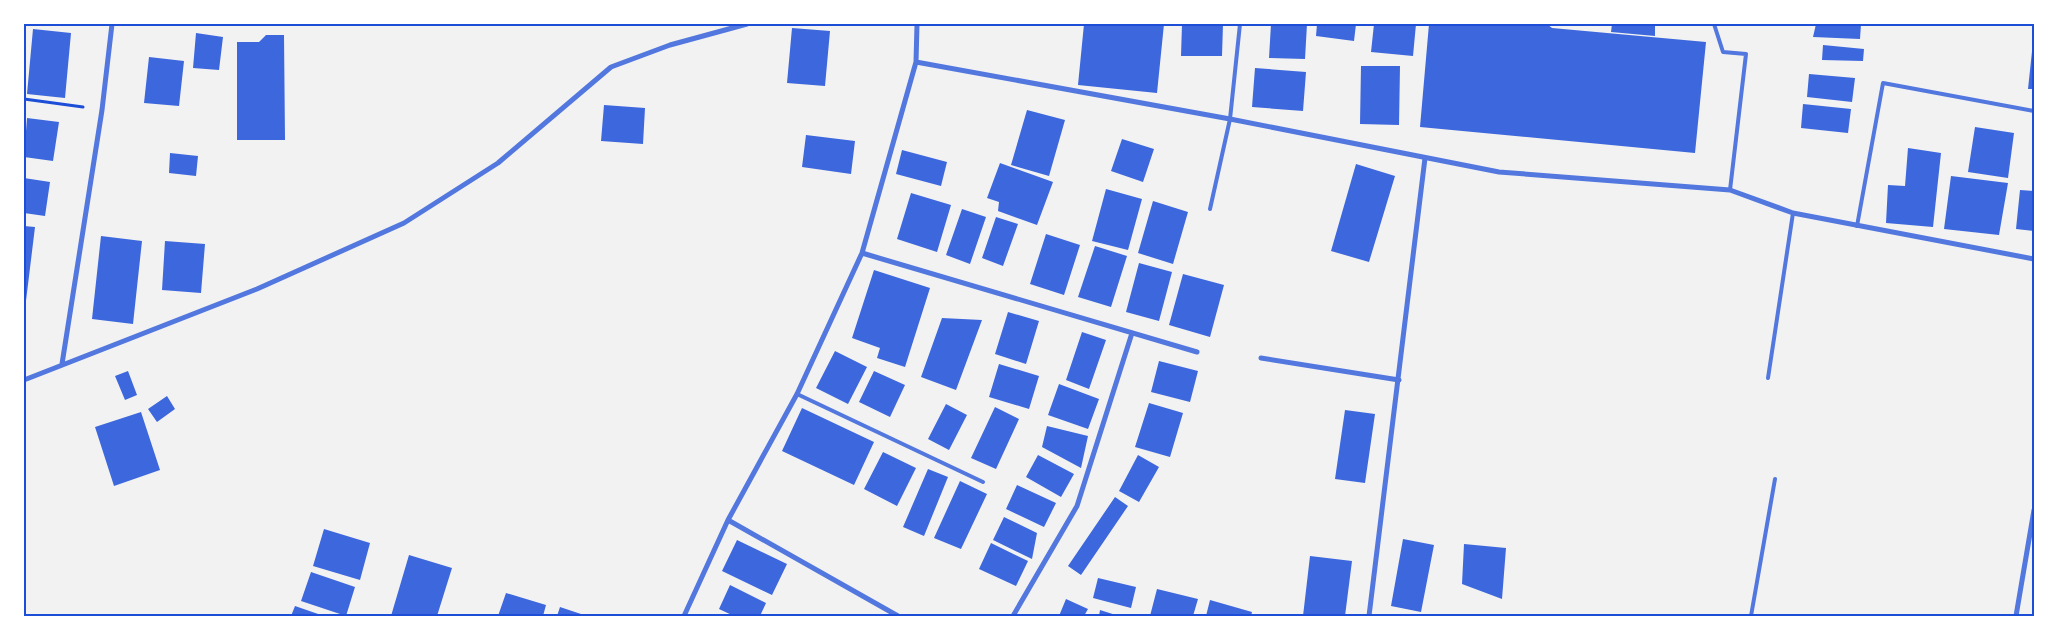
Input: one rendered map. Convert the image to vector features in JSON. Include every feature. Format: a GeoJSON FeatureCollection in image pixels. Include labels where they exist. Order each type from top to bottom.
{"type":"FeatureCollection","features":[{"type":"Feature","properties":{"kind":"street"},"geometry":{"type":"LineString","coordinates":[[62,364],[102,110],[112,24]]}},
{"type":"Feature","properties":{"kind":"street"},"geometry":{"type":"LineString","coordinates":[[24,380],[257,289],[404,223],[498,163],[611,67],[670,46],[747,24]]}},
{"type":"Feature","properties":{"kind":"street"},"geometry":{"type":"LineString","coordinates":[[684,616],[728,520],[796,394],[862,252],[916,62],[917,24]]}},
{"type":"Feature","properties":{"kind":"street"},"geometry":{"type":"LineString","coordinates":[[916,62],[1230,119],[1499,172],[1730,190],[1793,213],[2034,259]]}},
{"type":"Feature","properties":{"kind":"street"},"geometry":{"type":"LineString","coordinates":[[1369,616],[1425,158]]}},
{"type":"Feature","properties":{"kind":"street"},"geometry":{"type":"LineString","coordinates":[[862,252],[1197,352]]}},
{"type":"Feature","properties":{"kind":"street"},"geometry":{"type":"LineString","coordinates":[[1013,616],[1077,506],[1132,334]]}},
{"type":"Feature","properties":{"kind":"street"},"geometry":{"type":"LineString","coordinates":[[1260,358],[1399,380]]}},
{"type":"Feature","properties":{"kind":"street"},"geometry":{"type":"LineString","coordinates":[[2016,616],[2034,510]]}},
{"type":"Feature","properties":{"kind":"street"},"geometry":{"type":"LineString","coordinates":[[728,520],[898,616]]}},
{"type":"Feature","properties":{"kind":"lane"},"geometry":{"type":"LineString","coordinates":[[1210,209],[1230,119],[1240,24]]}},
{"type":"Feature","properties":{"kind":"lane"},"geometry":{"type":"LineString","coordinates":[[1714,24],[1723,52],[1746,54],[1730,190]]}},
{"type":"Feature","properties":{"kind":"lane"},"geometry":{"type":"LineString","coordinates":[[1857,226],[1884,83],[2034,111]]}},
{"type":"Feature","properties":{"kind":"lane"},"geometry":{"type":"LineString","coordinates":[[1768,378],[1793,213]]}},
{"type":"Feature","properties":{"kind":"lane"},"geometry":{"type":"LineString","coordinates":[[796,394],[983,482]]}},
{"type":"Feature","properties":{"kind":"lane"},"geometry":{"type":"LineString","coordinates":[[1751,616],[1775,479]]}},
{"type":"Feature","properties":{"kind":"path"},"geometry":{"type":"LineString","coordinates":[[24,99],[102,110]]}},
{"type":"Feature","properties":{"kind":"building"},"geometry":{"type":"Polygon","coordinates":[[[1084,24],[1164,24],[1157,93],[1078,85],[1084,24]]]}},
{"type":"Feature","properties":{"kind":"building"},"geometry":{"type":"Polygon","coordinates":[[[1182,24],[1223,24],[1222,56],[1181,56],[1182,24]]]}},
{"type":"Feature","properties":{"kind":"building"},"geometry":{"type":"Polygon","coordinates":[[[1271,24],[1307,24],[1305,59],[1269,58],[1271,24]]]}},
{"type":"Feature","properties":{"kind":"building"},"geometry":{"type":"Polygon","coordinates":[[[1317,24],[1356,24],[1354,41],[1316,36],[1317,24]]]}},
{"type":"Feature","properties":{"kind":"building"},"geometry":{"type":"Polygon","coordinates":[[[1374,24],[1416,24],[1413,56],[1371,52],[1374,24]]]}},
{"type":"Feature","properties":{"kind":"building"},"geometry":{"type":"Polygon","coordinates":[[[1429,24],[1547,24],[1552,28],[1706,42],[1695,153],[1420,127],[1429,24]]]}},
{"type":"Feature","properties":{"kind":"building"},"geometry":{"type":"Polygon","coordinates":[[[1612,24],[1655,24],[1655,36],[1611,32],[1612,24]]]}},
{"type":"Feature","properties":{"kind":"building"},"geometry":{"type":"Polygon","coordinates":[[[1816,24],[1861,24],[1860,39],[1813,37],[1816,24]]]}},
{"type":"Feature","properties":{"kind":"building"},"geometry":{"type":"Polygon","coordinates":[[[792,28],[830,31],[825,86],[787,83],[792,28]]]}},
{"type":"Feature","properties":{"kind":"building"},"geometry":{"type":"Polygon","coordinates":[[[33,29],[71,33],[65,98],[27,94],[33,29]]]}},
{"type":"Feature","properties":{"kind":"building"},"geometry":{"type":"Polygon","coordinates":[[[196,33],[223,37],[219,70],[193,68],[196,33]]]}},
{"type":"Feature","properties":{"kind":"building"},"geometry":{"type":"Polygon","coordinates":[[[266,35],[284,35],[285,140],[237,140],[237,42],[259,42],[266,35]]]}},
{"type":"Feature","properties":{"kind":"building"},"geometry":{"type":"Polygon","coordinates":[[[2033,42],[2034,89],[2028,89],[2033,42]]]}},
{"type":"Feature","properties":{"kind":"building"},"geometry":{"type":"Polygon","coordinates":[[[1823,45],[1864,49],[1863,61],[1822,60],[1823,45]]]}},
{"type":"Feature","properties":{"kind":"building"},"geometry":{"type":"Polygon","coordinates":[[[149,57],[184,61],[179,106],[144,103],[149,57]]]}},
{"type":"Feature","properties":{"kind":"building"},"geometry":{"type":"Polygon","coordinates":[[[1361,66],[1400,66],[1399,125],[1360,124],[1361,66]]]}},
{"type":"Feature","properties":{"kind":"building"},"geometry":{"type":"Polygon","coordinates":[[[1255,68],[1306,72],[1303,111],[1252,107],[1255,68]]]}},
{"type":"Feature","properties":{"kind":"building"},"geometry":{"type":"Polygon","coordinates":[[[1809,74],[1855,78],[1852,102],[1807,97],[1809,74]]]}},
{"type":"Feature","properties":{"kind":"building"},"geometry":{"type":"Polygon","coordinates":[[[1803,104],[1851,109],[1848,133],[1801,128],[1803,104]]]}},
{"type":"Feature","properties":{"kind":"building"},"geometry":{"type":"Polygon","coordinates":[[[604,105],[645,108],[643,144],[601,141],[604,105]]]}},
{"type":"Feature","properties":{"kind":"building"},"geometry":{"type":"Polygon","coordinates":[[[1027,110],[1065,120],[1049,176],[1011,165],[1027,110]]]}},
{"type":"Feature","properties":{"kind":"building"},"geometry":{"type":"Polygon","coordinates":[[[27,118],[59,122],[53,161],[24,157],[27,118]]]}},
{"type":"Feature","properties":{"kind":"building"},"geometry":{"type":"Polygon","coordinates":[[[1975,127],[2014,133],[2008,178],[1968,172],[1975,127]]]}},
{"type":"Feature","properties":{"kind":"building"},"geometry":{"type":"Polygon","coordinates":[[[806,135],[855,141],[851,174],[802,167],[806,135]]]}},
{"type":"Feature","properties":{"kind":"building"},"geometry":{"type":"Polygon","coordinates":[[[1122,139],[1154,149],[1143,182],[1111,171],[1122,139]]]}},
{"type":"Feature","properties":{"kind":"building"},"geometry":{"type":"Polygon","coordinates":[[[1908,148],[1941,153],[1933,227],[1886,223],[1888,185],[1905,186],[1908,148]]]}},
{"type":"Feature","properties":{"kind":"building"},"geometry":{"type":"Polygon","coordinates":[[[902,150],[947,162],[941,186],[896,174],[902,150]]]}},
{"type":"Feature","properties":{"kind":"building"},"geometry":{"type":"Polygon","coordinates":[[[170,153],[198,156],[196,176],[169,173],[170,153]]]}},
{"type":"Feature","properties":{"kind":"building"},"geometry":{"type":"Polygon","coordinates":[[[1000,163],[1053,182],[1037,225],[998,211],[999,202],[987,198],[1000,163]]]}},
{"type":"Feature","properties":{"kind":"building"},"geometry":{"type":"Polygon","coordinates":[[[1356,164],[1395,176],[1369,262],[1331,251],[1356,164]]]}},
{"type":"Feature","properties":{"kind":"building"},"geometry":{"type":"Polygon","coordinates":[[[1951,176],[2008,183],[1999,235],[1944,229],[1951,176]]]}},
{"type":"Feature","properties":{"kind":"building"},"geometry":{"type":"Polygon","coordinates":[[[24,178],[50,182],[45,216],[24,213],[24,178]]]}},
{"type":"Feature","properties":{"kind":"building"},"geometry":{"type":"Polygon","coordinates":[[[1106,189],[1142,199],[1128,250],[1092,241],[1106,189]]]}},
{"type":"Feature","properties":{"kind":"building"},"geometry":{"type":"Polygon","coordinates":[[[2020,190],[2034,191],[2034,231],[2016,229],[2020,190]]]}},
{"type":"Feature","properties":{"kind":"building"},"geometry":{"type":"Polygon","coordinates":[[[911,193],[951,205],[937,252],[897,239],[911,193]]]}},
{"type":"Feature","properties":{"kind":"building"},"geometry":{"type":"Polygon","coordinates":[[[1153,201],[1188,212],[1173,264],[1138,253],[1153,201]]]}},
{"type":"Feature","properties":{"kind":"building"},"geometry":{"type":"Polygon","coordinates":[[[962,209],[986,217],[970,264],[946,255],[962,209]]]}},
{"type":"Feature","properties":{"kind":"building"},"geometry":{"type":"Polygon","coordinates":[[[996,217],[1018,224],[1003,266],[982,258],[996,217]]]}},
{"type":"Feature","properties":{"kind":"building"},"geometry":{"type":"Polygon","coordinates":[[[24,226],[35,227],[25,309],[24,309],[24,226]]]}},
{"type":"Feature","properties":{"kind":"building"},"geometry":{"type":"Polygon","coordinates":[[[1046,234],[1080,245],[1064,295],[1030,284],[1046,234]]]}},
{"type":"Feature","properties":{"kind":"building"},"geometry":{"type":"Polygon","coordinates":[[[101,236],[142,241],[133,324],[92,319],[101,236]]]}},
{"type":"Feature","properties":{"kind":"building"},"geometry":{"type":"Polygon","coordinates":[[[165,241],[205,244],[201,293],[162,290],[165,241]]]}},
{"type":"Feature","properties":{"kind":"building"},"geometry":{"type":"Polygon","coordinates":[[[1095,246],[1127,256],[1111,307],[1078,297],[1095,246]]]}},
{"type":"Feature","properties":{"kind":"building"},"geometry":{"type":"Polygon","coordinates":[[[1139,263],[1172,272],[1159,321],[1126,312],[1139,263]]]}},
{"type":"Feature","properties":{"kind":"building"},"geometry":{"type":"Polygon","coordinates":[[[874,270],[930,288],[905,367],[877,358],[880,348],[852,338],[874,270]]]}},
{"type":"Feature","properties":{"kind":"building"},"geometry":{"type":"Polygon","coordinates":[[[1183,274],[1224,285],[1210,337],[1169,325],[1183,274]]]}},
{"type":"Feature","properties":{"kind":"building"},"geometry":{"type":"Polygon","coordinates":[[[1008,312],[1039,321],[1026,364],[995,354],[1008,312]]]}},
{"type":"Feature","properties":{"kind":"building"},"geometry":{"type":"Polygon","coordinates":[[[942,318],[982,320],[956,390],[921,377],[942,318]]]}},
{"type":"Feature","properties":{"kind":"building"},"geometry":{"type":"Polygon","coordinates":[[[1082,332],[1106,340],[1089,389],[1066,380],[1082,332]]]}},
{"type":"Feature","properties":{"kind":"building"},"geometry":{"type":"Polygon","coordinates":[[[835,351],[867,367],[848,404],[816,388],[835,351]]]}},
{"type":"Feature","properties":{"kind":"building"},"geometry":{"type":"Polygon","coordinates":[[[1159,361],[1198,371],[1190,402],[1151,392],[1159,361]]]}},
{"type":"Feature","properties":{"kind":"building"},"geometry":{"type":"Polygon","coordinates":[[[999,364],[1039,376],[1029,409],[989,397],[999,364]]]}},
{"type":"Feature","properties":{"kind":"building"},"geometry":{"type":"Polygon","coordinates":[[[128,371],[137,395],[125,400],[115,376],[128,371]]]}},
{"type":"Feature","properties":{"kind":"building"},"geometry":{"type":"Polygon","coordinates":[[[874,371],[905,385],[890,417],[859,402],[874,371]]]}},
{"type":"Feature","properties":{"kind":"building"},"geometry":{"type":"Polygon","coordinates":[[[1059,384],[1099,399],[1088,429],[1048,415],[1059,384]]]}},
{"type":"Feature","properties":{"kind":"building"},"geometry":{"type":"Polygon","coordinates":[[[167,396],[175,409],[157,422],[148,409],[167,396]]]}},
{"type":"Feature","properties":{"kind":"building"},"geometry":{"type":"Polygon","coordinates":[[[1149,403],[1183,413],[1170,457],[1135,447],[1149,403]]]}},
{"type":"Feature","properties":{"kind":"building"},"geometry":{"type":"Polygon","coordinates":[[[946,404],[967,415],[949,450],[928,439],[946,404]]]}},
{"type":"Feature","properties":{"kind":"building"},"geometry":{"type":"Polygon","coordinates":[[[995,407],[1019,419],[996,469],[971,458],[995,407]]]}},
{"type":"Feature","properties":{"kind":"building"},"geometry":{"type":"Polygon","coordinates":[[[802,408],[874,442],[854,485],[782,451],[802,408]]]}},
{"type":"Feature","properties":{"kind":"building"},"geometry":{"type":"Polygon","coordinates":[[[1345,410],[1375,414],[1365,483],[1335,479],[1345,410]]]}},
{"type":"Feature","properties":{"kind":"building"},"geometry":{"type":"Polygon","coordinates":[[[141,412],[160,470],[114,486],[95,427],[141,412]]]}},
{"type":"Feature","properties":{"kind":"building"},"geometry":{"type":"Polygon","coordinates":[[[1047,426],[1088,436],[1081,468],[1042,447],[1047,426]]]}},
{"type":"Feature","properties":{"kind":"building"},"geometry":{"type":"Polygon","coordinates":[[[883,452],[916,468],[897,506],[864,489],[883,452]]]}},
{"type":"Feature","properties":{"kind":"building"},"geometry":{"type":"Polygon","coordinates":[[[1038,455],[1074,474],[1061,497],[1026,477],[1038,455]]]}},
{"type":"Feature","properties":{"kind":"building"},"geometry":{"type":"Polygon","coordinates":[[[1138,455],[1159,467],[1139,502],[1119,491],[1138,455]]]}},
{"type":"Feature","properties":{"kind":"building"},"geometry":{"type":"Polygon","coordinates":[[[928,469],[948,477],[924,536],[903,527],[928,469]]]}},
{"type":"Feature","properties":{"kind":"building"},"geometry":{"type":"Polygon","coordinates":[[[960,481],[987,494],[961,549],[934,538],[960,481]]]}},
{"type":"Feature","properties":{"kind":"building"},"geometry":{"type":"Polygon","coordinates":[[[1017,485],[1056,503],[1044,527],[1006,509],[1017,485]]]}},
{"type":"Feature","properties":{"kind":"building"},"geometry":{"type":"Polygon","coordinates":[[[1115,497],[1128,506],[1081,575],[1068,566],[1115,497]]]}},
{"type":"Feature","properties":{"kind":"building"},"geometry":{"type":"Polygon","coordinates":[[[1004,517],[1037,533],[1032,559],[993,540],[1004,517]]]}},
{"type":"Feature","properties":{"kind":"building"},"geometry":{"type":"Polygon","coordinates":[[[324,529],[370,543],[360,580],[313,566],[324,529]]]}},
{"type":"Feature","properties":{"kind":"building"},"geometry":{"type":"Polygon","coordinates":[[[1403,539],[1434,545],[1421,612],[1391,606],[1403,539]]]}},
{"type":"Feature","properties":{"kind":"building"},"geometry":{"type":"Polygon","coordinates":[[[737,540],[787,564],[772,595],[722,571],[737,540]]]}},
{"type":"Feature","properties":{"kind":"building"},"geometry":{"type":"Polygon","coordinates":[[[991,543],[1028,561],[1016,586],[979,569],[991,543]]]}},
{"type":"Feature","properties":{"kind":"building"},"geometry":{"type":"Polygon","coordinates":[[[1464,544],[1506,548],[1502,599],[1462,584],[1464,544]]]}},
{"type":"Feature","properties":{"kind":"building"},"geometry":{"type":"Polygon","coordinates":[[[409,555],[452,568],[437,616],[391,616],[409,555]]]}},
{"type":"Feature","properties":{"kind":"building"},"geometry":{"type":"Polygon","coordinates":[[[1310,556],[1352,561],[1345,616],[1303,616],[1310,556]]]}},
{"type":"Feature","properties":{"kind":"building"},"geometry":{"type":"Polygon","coordinates":[[[311,572],[355,587],[346,616],[301,601],[311,572]]]}},
{"type":"Feature","properties":{"kind":"building"},"geometry":{"type":"Polygon","coordinates":[[[1098,578],[1136,587],[1131,608],[1093,598],[1098,578]]]}},
{"type":"Feature","properties":{"kind":"building"},"geometry":{"type":"Polygon","coordinates":[[[730,585],[766,603],[760,616],[734,616],[719,609],[730,585]]]}},
{"type":"Feature","properties":{"kind":"building"},"geometry":{"type":"Polygon","coordinates":[[[1157,589],[1198,599],[1193,616],[1150,616],[1157,589]]]}},
{"type":"Feature","properties":{"kind":"building"},"geometry":{"type":"Polygon","coordinates":[[[506,593],[546,605],[543,616],[498,616],[506,593]]]}},
{"type":"Feature","properties":{"kind":"building"},"geometry":{"type":"Polygon","coordinates":[[[1066,599],[1088,609],[1084,616],[1059,616],[1066,599]]]}},
{"type":"Feature","properties":{"kind":"building"},"geometry":{"type":"Polygon","coordinates":[[[1210,600],[1252,612],[1251,616],[1206,616],[1210,600]]]}},
{"type":"Feature","properties":{"kind":"building"},"geometry":{"type":"Polygon","coordinates":[[[295,606],[324,616],[291,616],[295,606]]]}},
{"type":"Feature","properties":{"kind":"building"},"geometry":{"type":"Polygon","coordinates":[[[560,607],[587,616],[557,616],[560,607]]]}},
{"type":"Feature","properties":{"kind":"building"},"geometry":{"type":"Polygon","coordinates":[[[1100,610],[1119,616],[1099,616],[1100,610]]]}}]}
